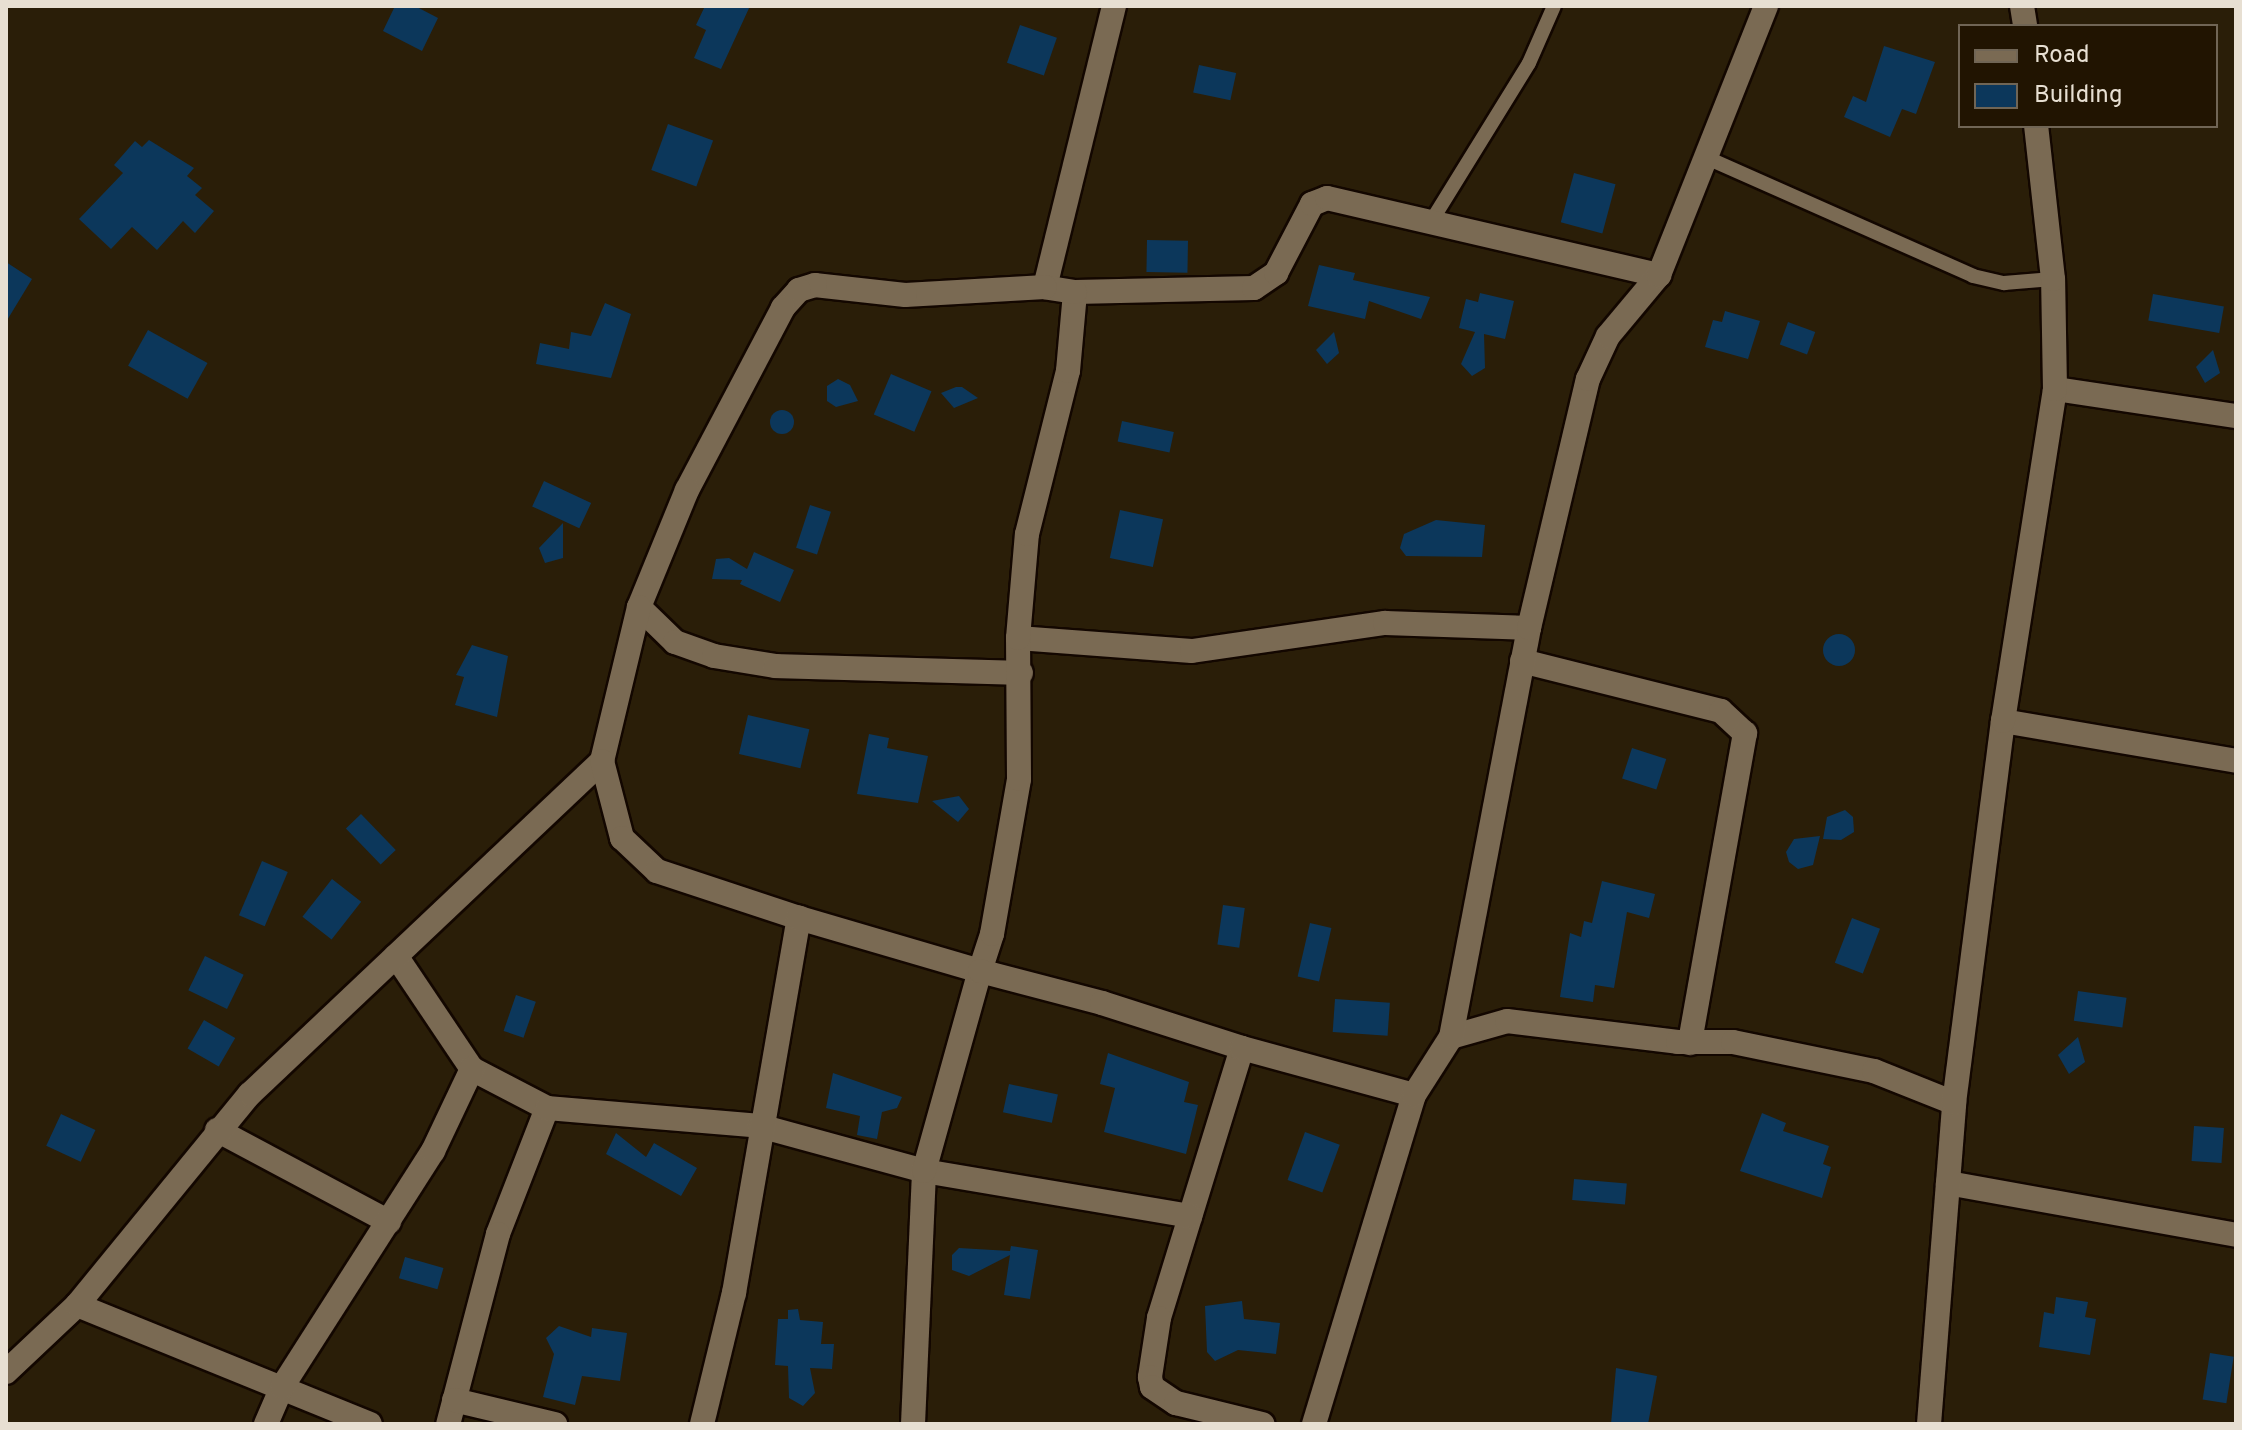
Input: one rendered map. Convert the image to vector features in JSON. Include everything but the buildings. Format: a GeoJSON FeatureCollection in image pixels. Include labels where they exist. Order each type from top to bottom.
{"type":"FeatureCollection","features":[{"type":"Feature","properties":{"kind":"street"},"geometry":{"type":"LineString","coordinates":[[1045,287],[1114,6]]}},
{"type":"Feature","properties":{"kind":"street"},"geometry":{"type":"LineString","coordinates":[[1314,1424],[1414,1095],[1451,1037],[1522,661],[1588,379],[1613,328],[1659,275],[1766,6]]}},
{"type":"Feature","properties":{"kind":"street"},"geometry":{"type":"LineString","coordinates":[[1929,1424],[1954,1103],[2003,721],[2055,389],[2053,279],[2036,128]]}},
{"type":"Feature","properties":{"kind":"street"},"geometry":{"type":"LineString","coordinates":[[1414,1095],[1242,1048],[799,918],[647,865],[614,819],[602,761],[639,607],[687,490],[783,308],[799,290],[815,285],[921,295],[1045,287],[1075,292],[1254,288],[1276,273],[1319,199],[1659,275]]}},
{"type":"Feature","properties":{"kind":"street"},"geometry":{"type":"LineString","coordinates":[[913,1424],[924,1171],[980,971],[1019,779],[1021,673],[1018,638],[1027,534],[1050,422],[1068,371],[1075,292]]}},
{"type":"Feature","properties":{"kind":"street"},"geometry":{"type":"LineString","coordinates":[[2055,389],[2236,416]]}},
{"type":"Feature","properties":{"kind":"street"},"geometry":{"type":"LineString","coordinates":[[639,607],[675,642],[714,656],[776,666],[1021,673]]}},
{"type":"Feature","properties":{"kind":"street"},"geometry":{"type":"LineString","coordinates":[[1018,638],[1192,651],[1372,623],[1529,628]]}},
{"type":"Feature","properties":{"kind":"street"},"geometry":{"type":"LineString","coordinates":[[1522,661],[1721,711],[1745,733],[1690,1043]]}},
{"type":"Feature","properties":{"kind":"street"},"geometry":{"type":"LineString","coordinates":[[2003,721],[2236,761]]}},
{"type":"Feature","properties":{"kind":"street"},"geometry":{"type":"LineString","coordinates":[[6,1372],[77,1305],[217,1130],[602,761]]}},
{"type":"Feature","properties":{"kind":"street"},"geometry":{"type":"LineString","coordinates":[[702,1424],[734,1293],[760,1126],[799,918]]}},
{"type":"Feature","properties":{"kind":"street"},"geometry":{"type":"LineString","coordinates":[[396,956],[472,1069],[547,1108],[760,1126],[924,1171],[1190,1216]]}},
{"type":"Feature","properties":{"kind":"street"},"geometry":{"type":"LineString","coordinates":[[1451,1037],[1507,1021],[1690,1043],[1733,1042],[1874,1071],[1954,1103]]}},
{"type":"Feature","properties":{"kind":"street"},"geometry":{"type":"LineString","coordinates":[[1242,1048],[1159,1318],[1152,1387],[1176,1403],[1262,1424]]}},
{"type":"Feature","properties":{"kind":"street"},"geometry":{"type":"LineString","coordinates":[[266,1424],[282,1387],[433,1151],[472,1069]]}},
{"type":"Feature","properties":{"kind":"street"},"geometry":{"type":"LineString","coordinates":[[448,1424],[498,1234],[547,1108]]}},
{"type":"Feature","properties":{"kind":"street"},"geometry":{"type":"LineString","coordinates":[[217,1130],[389,1222]]}},
{"type":"Feature","properties":{"kind":"street"},"geometry":{"type":"LineString","coordinates":[[1948,1183],[2236,1235]]}},
{"type":"Feature","properties":{"kind":"street"},"geometry":{"type":"LineString","coordinates":[[77,1305],[370,1424]]}},
{"type":"Feature","properties":{"kind":"street"},"geometry":{"type":"LineString","coordinates":[[454,1400],[555,1424]]}},
{"type":"Feature","properties":{"kind":"lane"},"geometry":{"type":"LineString","coordinates":[[1429,225],[1529,63],[1554,6]]}},
{"type":"Feature","properties":{"kind":"lane"},"geometry":{"type":"LineString","coordinates":[[1705,157],[1964,273],[2004,283],[2053,279]]}}]}
